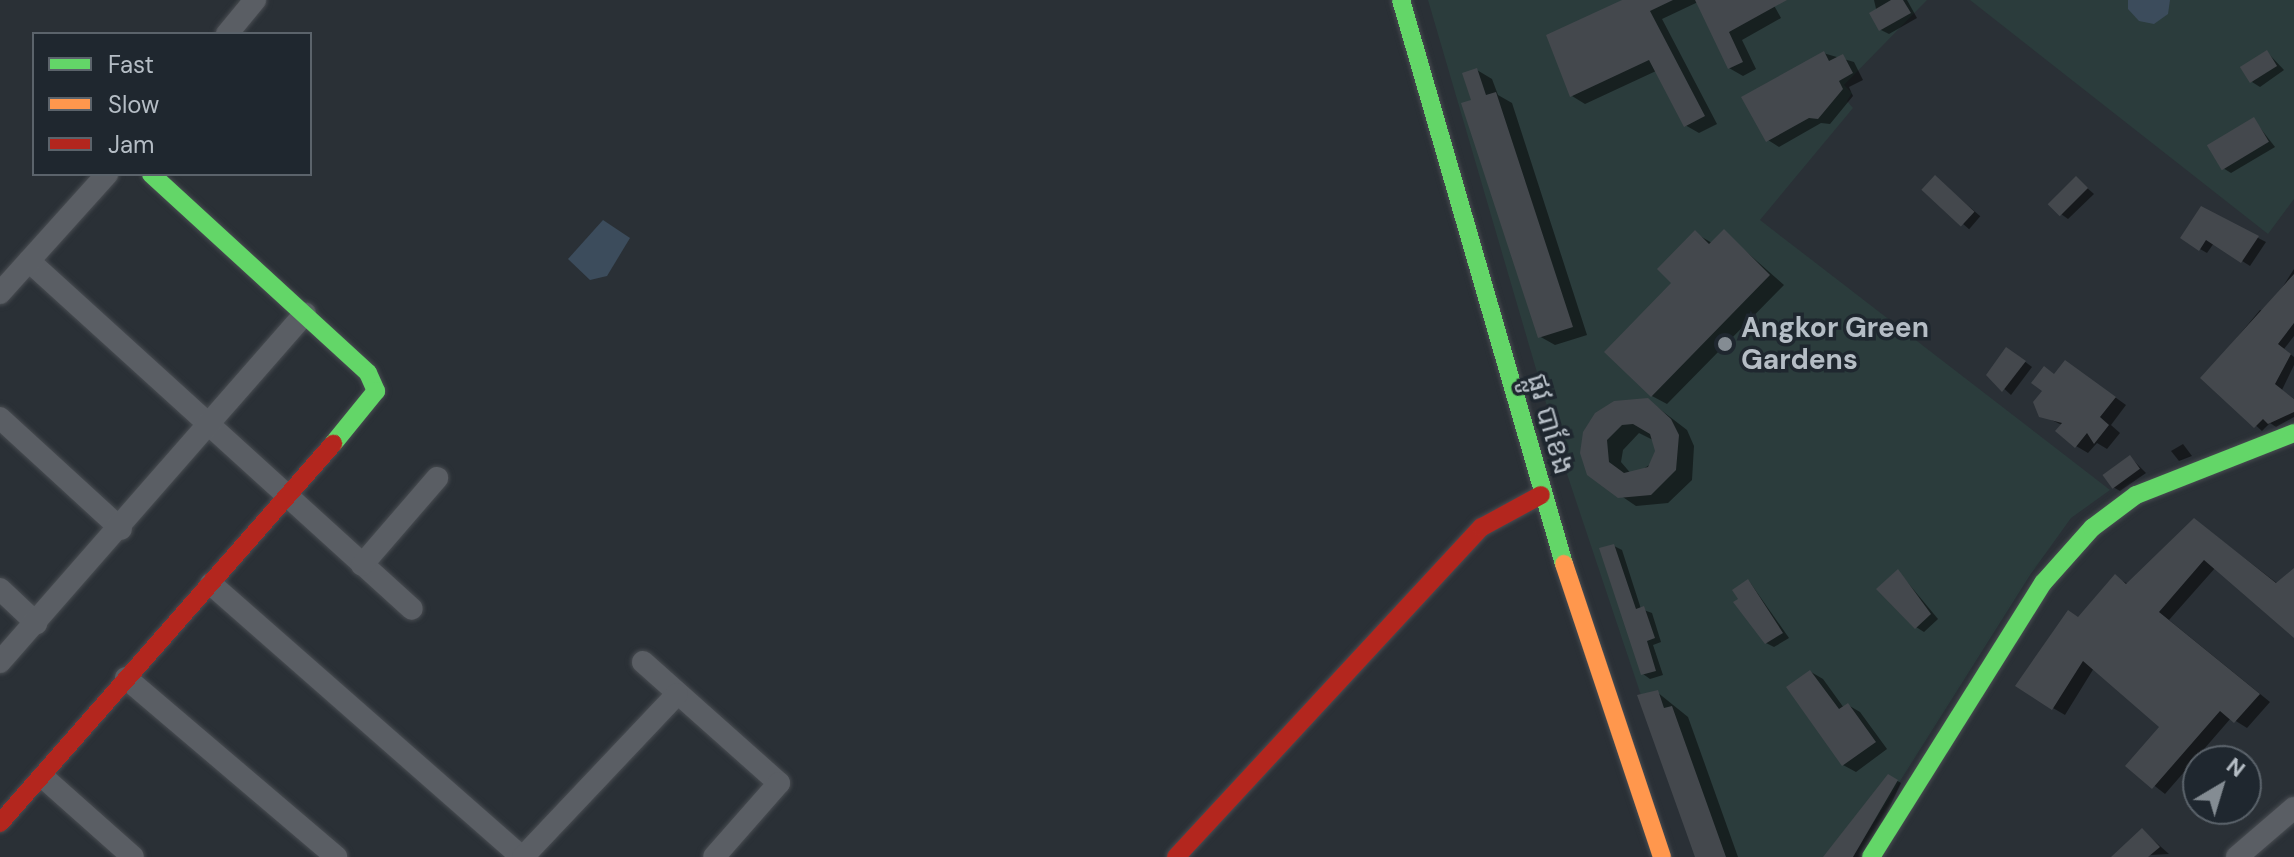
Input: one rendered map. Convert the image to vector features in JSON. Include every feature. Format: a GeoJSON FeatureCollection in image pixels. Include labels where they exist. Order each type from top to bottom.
{"type":"FeatureCollection","features":[{"type":"Feature","properties":{"kind":"street"},"geometry":{"type":"LineString","coordinates":[[229,32],[255,0]]}},
{"type":"Feature","properties":{"kind":"street","name":"ផ្លូវ បាខែង"},"geometry":{"type":"LineString","coordinates":[[1401,0],[1541,495],[1662,857]]}},
{"type":"Feature","properties":{"kind":"street"},"geometry":{"type":"LineString","coordinates":[[0,293],[105,176]]}},
{"type":"Feature","properties":{"kind":"street"},"geometry":{"type":"LineString","coordinates":[[0,823],[288,499],[376,391],[368,373],[153,176]]}},
{"type":"Feature","properties":{"kind":"street"},"geometry":{"type":"LineString","coordinates":[[29,261],[412,609]]}},
{"type":"Feature","properties":{"kind":"street"},"geometry":{"type":"LineString","coordinates":[[0,662],[121,529],[305,313]]}},
{"type":"Feature","properties":{"kind":"street"},"geometry":{"type":"LineString","coordinates":[[0,418],[121,529]]}},
{"type":"Feature","properties":{"kind":"street"},"geometry":{"type":"LineString","coordinates":[[1871,857],[2043,583],[2092,528],[2136,495],[2294,433]]}},
{"type":"Feature","properties":{"kind":"street"},"geometry":{"type":"LineString","coordinates":[[362,565],[437,478]]}},
{"type":"Feature","properties":{"kind":"street"},"geometry":{"type":"LineString","coordinates":[[1176,857],[1482,527],[1541,495]]}},
{"type":"Feature","properties":{"kind":"street"},"geometry":{"type":"LineString","coordinates":[[211,584],[522,857],[677,694]]}},
{"type":"Feature","properties":{"kind":"street"},"geometry":{"type":"LineString","coordinates":[[0,589],[36,623]]}},
{"type":"Feature","properties":{"kind":"street"},"geometry":{"type":"LineString","coordinates":[[643,662],[779,783],[714,857]]}},
{"type":"Feature","properties":{"kind":"street"},"geometry":{"type":"LineString","coordinates":[[126,678],[336,857]]}},
{"type":"Feature","properties":{"kind":"street"},"geometry":{"type":"LineString","coordinates":[[43,777],[133,857]]}},
{"type":"Feature","properties":{"kind":"street"},"geometry":{"type":"LineString","coordinates":[[2237,857],[2294,808]]}},
{"type":"Feature","properties":{"kind":"shaded area","name":"Angkor Green Gardens"},"geometry":{"type":"Polygon","coordinates":[[[1428,0],[1927,0],[1844,85],[1852,93],[1847,101],[1853,108],[1760,220],[2110,490],[2071,518],[2030,575],[1852,857],[1695,857],[1565,468],[1428,0]]]}},
{"type":"Feature","properties":{"kind":"shaded area"},"geometry":{"type":"Polygon","coordinates":[[[1970,0],[2294,0],[2294,199],[2268,234],[1970,0]]]}},
{"type":"Feature","properties":{"kind":"water"},"geometry":{"type":"Polygon","coordinates":[[[2128,0],[2170,0],[2168,14],[2154,24],[2139,21],[2128,9],[2128,0]]]}},
{"type":"Feature","properties":{"kind":"water"},"geometry":{"type":"Polygon","coordinates":[[[603,220],[630,238],[607,276],[590,280],[568,259],[603,220]]]}},
{"type":"Feature","properties":{"kind":"building"},"geometry":{"type":"Polygon","coordinates":[[[1622,0],[1673,0],[1650,11],[1705,116],[1684,127],[1649,60],[1570,97],[1546,35],[1622,0]]]}},
{"type":"Feature","properties":{"kind":"building"},"geometry":{"type":"Polygon","coordinates":[[[1695,0],[1787,0],[1729,32],[1743,62],[1728,69],[1695,0]]]}},
{"type":"Feature","properties":{"kind":"building"},"geometry":{"type":"Polygon","coordinates":[[[1891,0],[1903,0],[1911,13],[1879,31],[1869,13],[1891,0]]]}},
{"type":"Feature","properties":{"kind":"building"},"geometry":{"type":"Polygon","coordinates":[[[2267,50],[2277,66],[2250,83],[2240,67],[2267,50]]]}},
{"type":"Feature","properties":{"kind":"building"},"geometry":{"type":"Polygon","coordinates":[[[1824,51],[1829,61],[1843,54],[1853,73],[1839,81],[1843,89],[1818,119],[1809,118],[1766,142],[1741,97],[1824,51]]]}},
{"type":"Feature","properties":{"kind":"building"},"geometry":{"type":"Polygon","coordinates":[[[1477,68],[1486,95],[1496,92],[1573,327],[1538,338],[1461,103],[1471,100],[1462,73],[1477,68]]]}},
{"type":"Feature","properties":{"kind":"building"},"geometry":{"type":"Polygon","coordinates":[[[2254,117],[2269,142],[2222,170],[2207,145],[2254,117]]]}},
{"type":"Feature","properties":{"kind":"building"},"geometry":{"type":"Polygon","coordinates":[[[1935,175],[1974,212],[1961,226],[1921,190],[1935,175]]]}},
{"type":"Feature","properties":{"kind":"building"},"geometry":{"type":"Polygon","coordinates":[[[2076,176],[2088,188],[2060,216],[2048,204],[2076,176]]]}},
{"type":"Feature","properties":{"kind":"building"},"geometry":{"type":"Polygon","coordinates":[[[2201,206],[2259,236],[2241,263],[2206,240],[2199,251],[2180,238],[2201,206]]]}},
{"type":"Feature","properties":{"kind":"building"},"geometry":{"type":"Polygon","coordinates":[[[1724,229],[1770,275],[1651,397],[1604,352],[1671,283],[1657,269],[1695,230],[1709,244],[1724,229]]]}},
{"type":"Feature","properties":{"kind":"building"},"geometry":{"type":"Polygon","coordinates":[[[2294,274],[2294,323],[2278,344],[2291,354],[2275,384],[2294,399],[2294,412],[2268,424],[2263,419],[2254,428],[2200,378],[2294,274]]]}},
{"type":"Feature","properties":{"kind":"building"},"geometry":{"type":"Polygon","coordinates":[[[2006,347],[2026,361],[2002,392],[1986,375],[2006,347]]]}},
{"type":"Feature","properties":{"kind":"building"},"geometry":{"type":"Polygon","coordinates":[[[2065,360],[2116,397],[2100,417],[2109,425],[2094,444],[2087,433],[2075,448],[2055,431],[2062,423],[2039,417],[2033,402],[2042,391],[2031,383],[2044,366],[2054,374],[2065,360]]]}},
{"type":"Feature","properties":{"kind":"building"},"geometry":{"type":"Polygon","coordinates":[[[1648,398],[1671,419],[1679,435],[1676,470],[1651,495],[1618,498],[1587,475],[1580,453],[1583,432],[1595,413],[1614,401],[1648,398]],[[1633,424],[1622,425],[1607,440],[1609,462],[1624,473],[1648,467],[1655,451],[1650,434],[1633,424]]]}},
{"type":"Feature","properties":{"kind":"building"},"geometry":{"type":"Polygon","coordinates":[[[2130,455],[2140,469],[2112,489],[2102,475],[2130,455]]]}},
{"type":"Feature","properties":{"kind":"building"},"geometry":{"type":"Polygon","coordinates":[[[2194,518],[2276,583],[2294,568],[2294,638],[2204,560],[2159,612],[2260,694],[2234,723],[2220,711],[2190,745],[2182,745],[2182,755],[2152,789],[2125,766],[2159,727],[2083,661],[2052,710],[2015,686],[2068,610],[2078,617],[2115,574],[2126,584],[2194,518]]]}},
{"type":"Feature","properties":{"kind":"building"},"geometry":{"type":"Polygon","coordinates":[[[1614,544],[1636,609],[1644,606],[1655,638],[1647,641],[1656,671],[1641,675],[1599,548],[1614,544]]]}},
{"type":"Feature","properties":{"kind":"building"},"geometry":{"type":"Polygon","coordinates":[[[1898,569],[1931,614],[1915,629],[1876,589],[1898,569]]]}},
{"type":"Feature","properties":{"kind":"building"},"geometry":{"type":"Polygon","coordinates":[[[1748,579],[1783,633],[1765,644],[1733,602],[1738,599],[1732,590],[1748,579]]]}},
{"type":"Feature","properties":{"kind":"building"},"geometry":{"type":"Polygon","coordinates":[[[1810,670],[1839,709],[1848,703],[1876,742],[1842,766],[1786,687],[1810,670]]]}},
{"type":"Feature","properties":{"kind":"building"},"geometry":{"type":"Polygon","coordinates":[[[1658,690],[1664,708],[1672,706],[1726,857],[1695,857],[1637,695],[1658,690]]]}},
{"type":"Feature","properties":{"kind":"building"},"geometry":{"type":"Polygon","coordinates":[[[1888,774],[1898,780],[1853,857],[1823,857],[1888,774]]]}},
{"type":"Feature","properties":{"kind":"building"},"geometry":{"type":"Polygon","coordinates":[[[2142,828],[2160,847],[2148,857],[2111,857],[2142,828]]]}},
{"type":"Feature","properties":{"kind":"traffic: fast"},"geometry":{"type":"LineString","coordinates":[[1401,0],[1564,564]]}},
{"type":"Feature","properties":{"kind":"traffic: fast"},"geometry":{"type":"LineString","coordinates":[[153,176],[368,373],[376,391],[333,444]]}},
{"type":"Feature","properties":{"kind":"traffic: fast"},"geometry":{"type":"LineString","coordinates":[[1871,857],[2043,583],[2092,528],[2136,495],[2294,433]]}},
{"type":"Feature","properties":{"kind":"traffic: slow"},"geometry":{"type":"LineString","coordinates":[[1564,564],[1662,857]]}},
{"type":"Feature","properties":{"kind":"traffic: jam"},"geometry":{"type":"LineString","coordinates":[[0,823],[333,444]]}},
{"type":"Feature","properties":{"kind":"traffic: jam"},"geometry":{"type":"LineString","coordinates":[[1176,857],[1482,527],[1541,495]]}},
{"type":"Feature","properties":{"kind":"place","name":"Angkor Green Gardens"},"geometry":{"type":"Point","coordinates":[1725,344]}}]}
